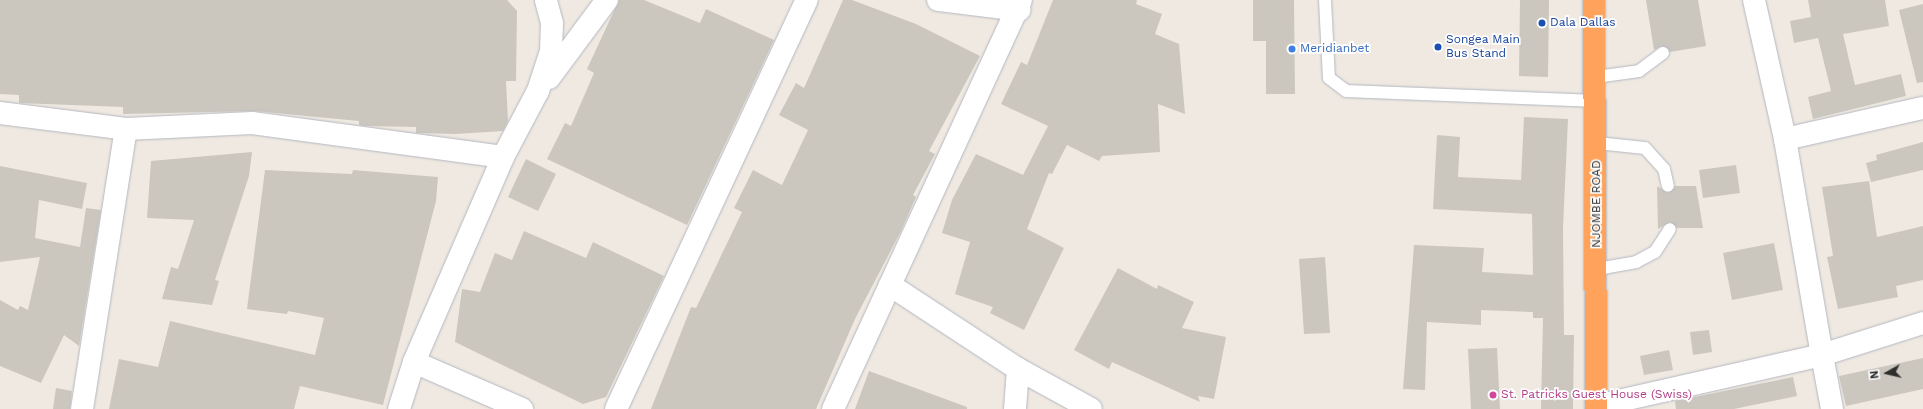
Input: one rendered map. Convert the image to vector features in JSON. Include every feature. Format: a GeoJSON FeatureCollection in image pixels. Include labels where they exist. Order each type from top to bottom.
{"type":"FeatureCollection","features":[{"type":"Feature","properties":{"kind":"highway","name":"NJOMBE ROAD"},"geometry":{"type":"LineString","coordinates":[[1594,0],[1597,101],[1596,408]]}},
{"type":"Feature","properties":{"kind":"street"},"geometry":{"type":"LineString","coordinates":[[538,91],[551,52],[552,24],[546,0]]}},
{"type":"Feature","properties":{"kind":"street"},"geometry":{"type":"LineString","coordinates":[[399,409],[414,362],[503,157],[538,91],[607,0]]}},
{"type":"Feature","properties":{"kind":"street"},"geometry":{"type":"LineString","coordinates":[[616,409],[807,0]]}},
{"type":"Feature","properties":{"kind":"street"},"geometry":{"type":"LineString","coordinates":[[833,409],[1020,5],[938,0]]}},
{"type":"Feature","properties":{"kind":"street"},"geometry":{"type":"LineString","coordinates":[[1754,0],[1785,139],[1832,409]]}},
{"type":"Feature","properties":{"kind":"street"},"geometry":{"type":"LineString","coordinates":[[1785,139],[1923,108]]}},
{"type":"Feature","properties":{"kind":"street"},"geometry":{"type":"LineString","coordinates":[[0,113],[126,129],[252,123],[503,157]]}},
{"type":"Feature","properties":{"kind":"street"},"geometry":{"type":"LineString","coordinates":[[82,409],[126,129]]}},
{"type":"Feature","properties":{"kind":"street"},"geometry":{"type":"LineString","coordinates":[[890,285],[1018,369],[1091,409]]}},
{"type":"Feature","properties":{"kind":"street"},"geometry":{"type":"LineString","coordinates":[[1596,408],[1822,355],[1923,323]]}},
{"type":"Feature","properties":{"kind":"street"},"geometry":{"type":"LineString","coordinates":[[414,362],[522,409]]}},
{"type":"Feature","properties":{"kind":"street"},"geometry":{"type":"LineString","coordinates":[[1016,409],[1018,369]]}},
{"type":"Feature","properties":{"kind":"lane"},"geometry":{"type":"LineString","coordinates":[[1326,0],[1328,78],[1346,91],[1597,101]]}},
{"type":"Feature","properties":{"kind":"lane"},"geometry":{"type":"LineString","coordinates":[[1596,77],[1639,71],[1663,53]]}},
{"type":"Feature","properties":{"kind":"lane"},"geometry":{"type":"LineString","coordinates":[[1597,143],[1645,148],[1664,169],[1668,186]]}},
{"type":"Feature","properties":{"kind":"lane"},"geometry":{"type":"LineString","coordinates":[[1597,269],[1636,262],[1656,252],[1670,229]]}},
{"type":"Feature","properties":{"kind":"building"},"geometry":{"type":"Polygon","coordinates":[[[0,0],[507,0],[517,11],[516,81],[506,81],[508,121],[503,131],[455,134],[416,133],[416,127],[366,126],[359,125],[359,121],[254,111],[123,114],[123,107],[19,103],[19,95],[0,94],[0,0]]]}},
{"type":"Feature","properties":{"kind":"building"},"geometry":{"type":"Polygon","coordinates":[[[619,0],[644,0],[700,23],[706,9],[774,40],[687,225],[547,159],[565,123],[571,126],[594,73],[587,69],[619,0]]]}},
{"type":"Feature","properties":{"kind":"building"},"geometry":{"type":"Polygon","coordinates":[[[843,0],[852,0],[916,24],[980,56],[929,151],[935,154],[913,195],[916,197],[901,231],[855,319],[816,409],[651,409],[691,307],[696,308],[742,212],[734,208],[753,170],[782,185],[808,130],[779,115],[796,83],[804,88],[843,0]]]}},
{"type":"Feature","properties":{"kind":"building"},"geometry":{"type":"Polygon","coordinates":[[[1053,0],[1137,0],[1136,4],[1162,14],[1155,34],[1179,44],[1185,114],[1158,104],[1160,152],[1102,156],[1099,161],[1067,145],[1052,174],[1049,173],[1027,229],[1064,248],[1024,330],[990,313],[993,307],[955,294],[970,242],[942,233],[952,200],[976,154],[1023,175],[1048,126],[1001,104],[1021,62],[1027,65],[1053,0]]]}},
{"type":"Feature","properties":{"kind":"building"},"geometry":{"type":"Polygon","coordinates":[[[1253,0],[1294,0],[1295,94],[1266,94],[1266,41],[1253,41],[1253,0]]]}},
{"type":"Feature","properties":{"kind":"building"},"geometry":{"type":"Polygon","coordinates":[[[1520,0],[1549,0],[1548,77],[1519,76],[1520,0]]]}},
{"type":"Feature","properties":{"kind":"building"},"geometry":{"type":"Polygon","coordinates":[[[1646,0],[1698,0],[1706,46],[1670,52],[1662,46],[1654,50],[1646,0]]]}},
{"type":"Feature","properties":{"kind":"building"},"geometry":{"type":"Polygon","coordinates":[[[1808,0],[1885,0],[1889,26],[1843,34],[1855,85],[1901,74],[1906,96],[1813,119],[1808,97],[1831,91],[1818,38],[1794,43],[1790,21],[1811,17],[1808,0]]]}},
{"type":"Feature","properties":{"kind":"building"},"geometry":{"type":"Polygon","coordinates":[[[1923,4],[1923,82],[1917,83],[1899,10],[1923,4]]]}},
{"type":"Feature","properties":{"kind":"building"},"geometry":{"type":"Polygon","coordinates":[[[1524,117],[1568,119],[1563,228],[1564,335],[1574,335],[1573,409],[1541,409],[1543,318],[1533,318],[1533,312],[1481,310],[1481,325],[1427,322],[1425,390],[1403,389],[1414,245],[1484,248],[1482,272],[1533,275],[1532,214],[1433,209],[1437,135],[1460,137],[1458,177],[1521,180],[1524,117]]]}},
{"type":"Feature","properties":{"kind":"building"},"geometry":{"type":"Polygon","coordinates":[[[1923,142],[1923,170],[1871,182],[1866,163],[1877,160],[1876,155],[1923,142]]]}},
{"type":"Feature","properties":{"kind":"building"},"geometry":{"type":"Polygon","coordinates":[[[252,152],[249,176],[215,280],[219,281],[212,305],[162,299],[171,267],[178,269],[194,220],[147,218],[151,161],[252,152]]]}},
{"type":"Feature","properties":{"kind":"building"},"geometry":{"type":"Polygon","coordinates":[[[526,159],[556,174],[538,211],[508,197],[526,159]]]}},
{"type":"Feature","properties":{"kind":"building"},"geometry":{"type":"Polygon","coordinates":[[[1736,165],[1740,193],[1703,198],[1699,170],[1736,165]]]}},
{"type":"Feature","properties":{"kind":"building"},"geometry":{"type":"Polygon","coordinates":[[[0,166],[87,183],[82,209],[39,200],[35,238],[80,247],[86,208],[101,210],[79,346],[64,335],[41,383],[0,366],[0,300],[18,310],[20,306],[28,310],[40,257],[0,262],[0,166]]]}},
{"type":"Feature","properties":{"kind":"building"},"geometry":{"type":"Polygon","coordinates":[[[265,170],[352,174],[353,170],[438,177],[436,201],[383,405],[300,386],[294,409],[109,409],[119,359],[158,367],[170,321],[315,355],[324,318],[288,311],[287,314],[247,309],[265,170]]]}},
{"type":"Feature","properties":{"kind":"building"},"geometry":{"type":"Polygon","coordinates":[[[1869,181],[1877,237],[1923,226],[1923,280],[1896,286],[1898,297],[1838,309],[1827,257],[1833,256],[1822,187],[1869,181]]]}},
{"type":"Feature","properties":{"kind":"building"},"geometry":{"type":"Polygon","coordinates":[[[1657,186],[1669,193],[1675,186],[1696,186],[1703,228],[1677,228],[1670,222],[1658,229],[1657,186]]]}},
{"type":"Feature","properties":{"kind":"building"},"geometry":{"type":"Polygon","coordinates":[[[524,231],[586,258],[593,242],[664,276],[606,397],[583,404],[455,342],[462,289],[480,292],[495,253],[512,260],[524,231]]]}},
{"type":"Feature","properties":{"kind":"building"},"geometry":{"type":"Polygon","coordinates":[[[1774,243],[1783,290],[1732,300],[1723,253],[1774,243]]]}},
{"type":"Feature","properties":{"kind":"building"},"geometry":{"type":"Polygon","coordinates":[[[1325,257],[1330,333],[1304,334],[1299,259],[1325,257]]]}},
{"type":"Feature","properties":{"kind":"building"},"geometry":{"type":"Polygon","coordinates":[[[1118,268],[1157,289],[1158,285],[1194,302],[1182,328],[1226,337],[1214,399],[1198,396],[1200,402],[1112,362],[1109,369],[1074,350],[1118,268]]]}},
{"type":"Feature","properties":{"kind":"building"},"geometry":{"type":"Polygon","coordinates":[[[1709,330],[1712,352],[1693,355],[1690,332],[1709,330]]]}},
{"type":"Feature","properties":{"kind":"building"},"geometry":{"type":"Polygon","coordinates":[[[1497,348],[1500,409],[1471,409],[1468,349],[1497,348]]]}},
{"type":"Feature","properties":{"kind":"building"},"geometry":{"type":"Polygon","coordinates":[[[1669,350],[1673,370],[1644,375],[1640,356],[1669,350]]]}},
{"type":"Feature","properties":{"kind":"building"},"geometry":{"type":"Polygon","coordinates":[[[1923,358],[1923,389],[1846,406],[1839,376],[1923,358]]]}},
{"type":"Feature","properties":{"kind":"building"},"geometry":{"type":"Polygon","coordinates":[[[869,371],[967,407],[967,409],[855,409],[869,371]]]}},
{"type":"Feature","properties":{"kind":"building"},"geometry":{"type":"Polygon","coordinates":[[[1793,377],[1797,396],[1734,409],[1676,409],[1675,401],[1793,377]]]}},
{"type":"Feature","properties":{"kind":"building"},"geometry":{"type":"Polygon","coordinates":[[[56,388],[72,391],[70,409],[53,409],[56,388]]]}},
{"type":"Feature","properties":{"kind":"place","name":"Dala Dallas"},"geometry":{"type":"Point","coordinates":[1542,23]}},
{"type":"Feature","properties":{"kind":"place","name":"Songea Main Bus Stand"},"geometry":{"type":"Point","coordinates":[1438,47]}},
{"type":"Feature","properties":{"kind":"place","name":"Meridianbet"},"geometry":{"type":"Point","coordinates":[1292,49]}},
{"type":"Feature","properties":{"kind":"place","name":"St. Patricks Guest House (Swiss)"},"geometry":{"type":"Point","coordinates":[1493,395]}}]}
